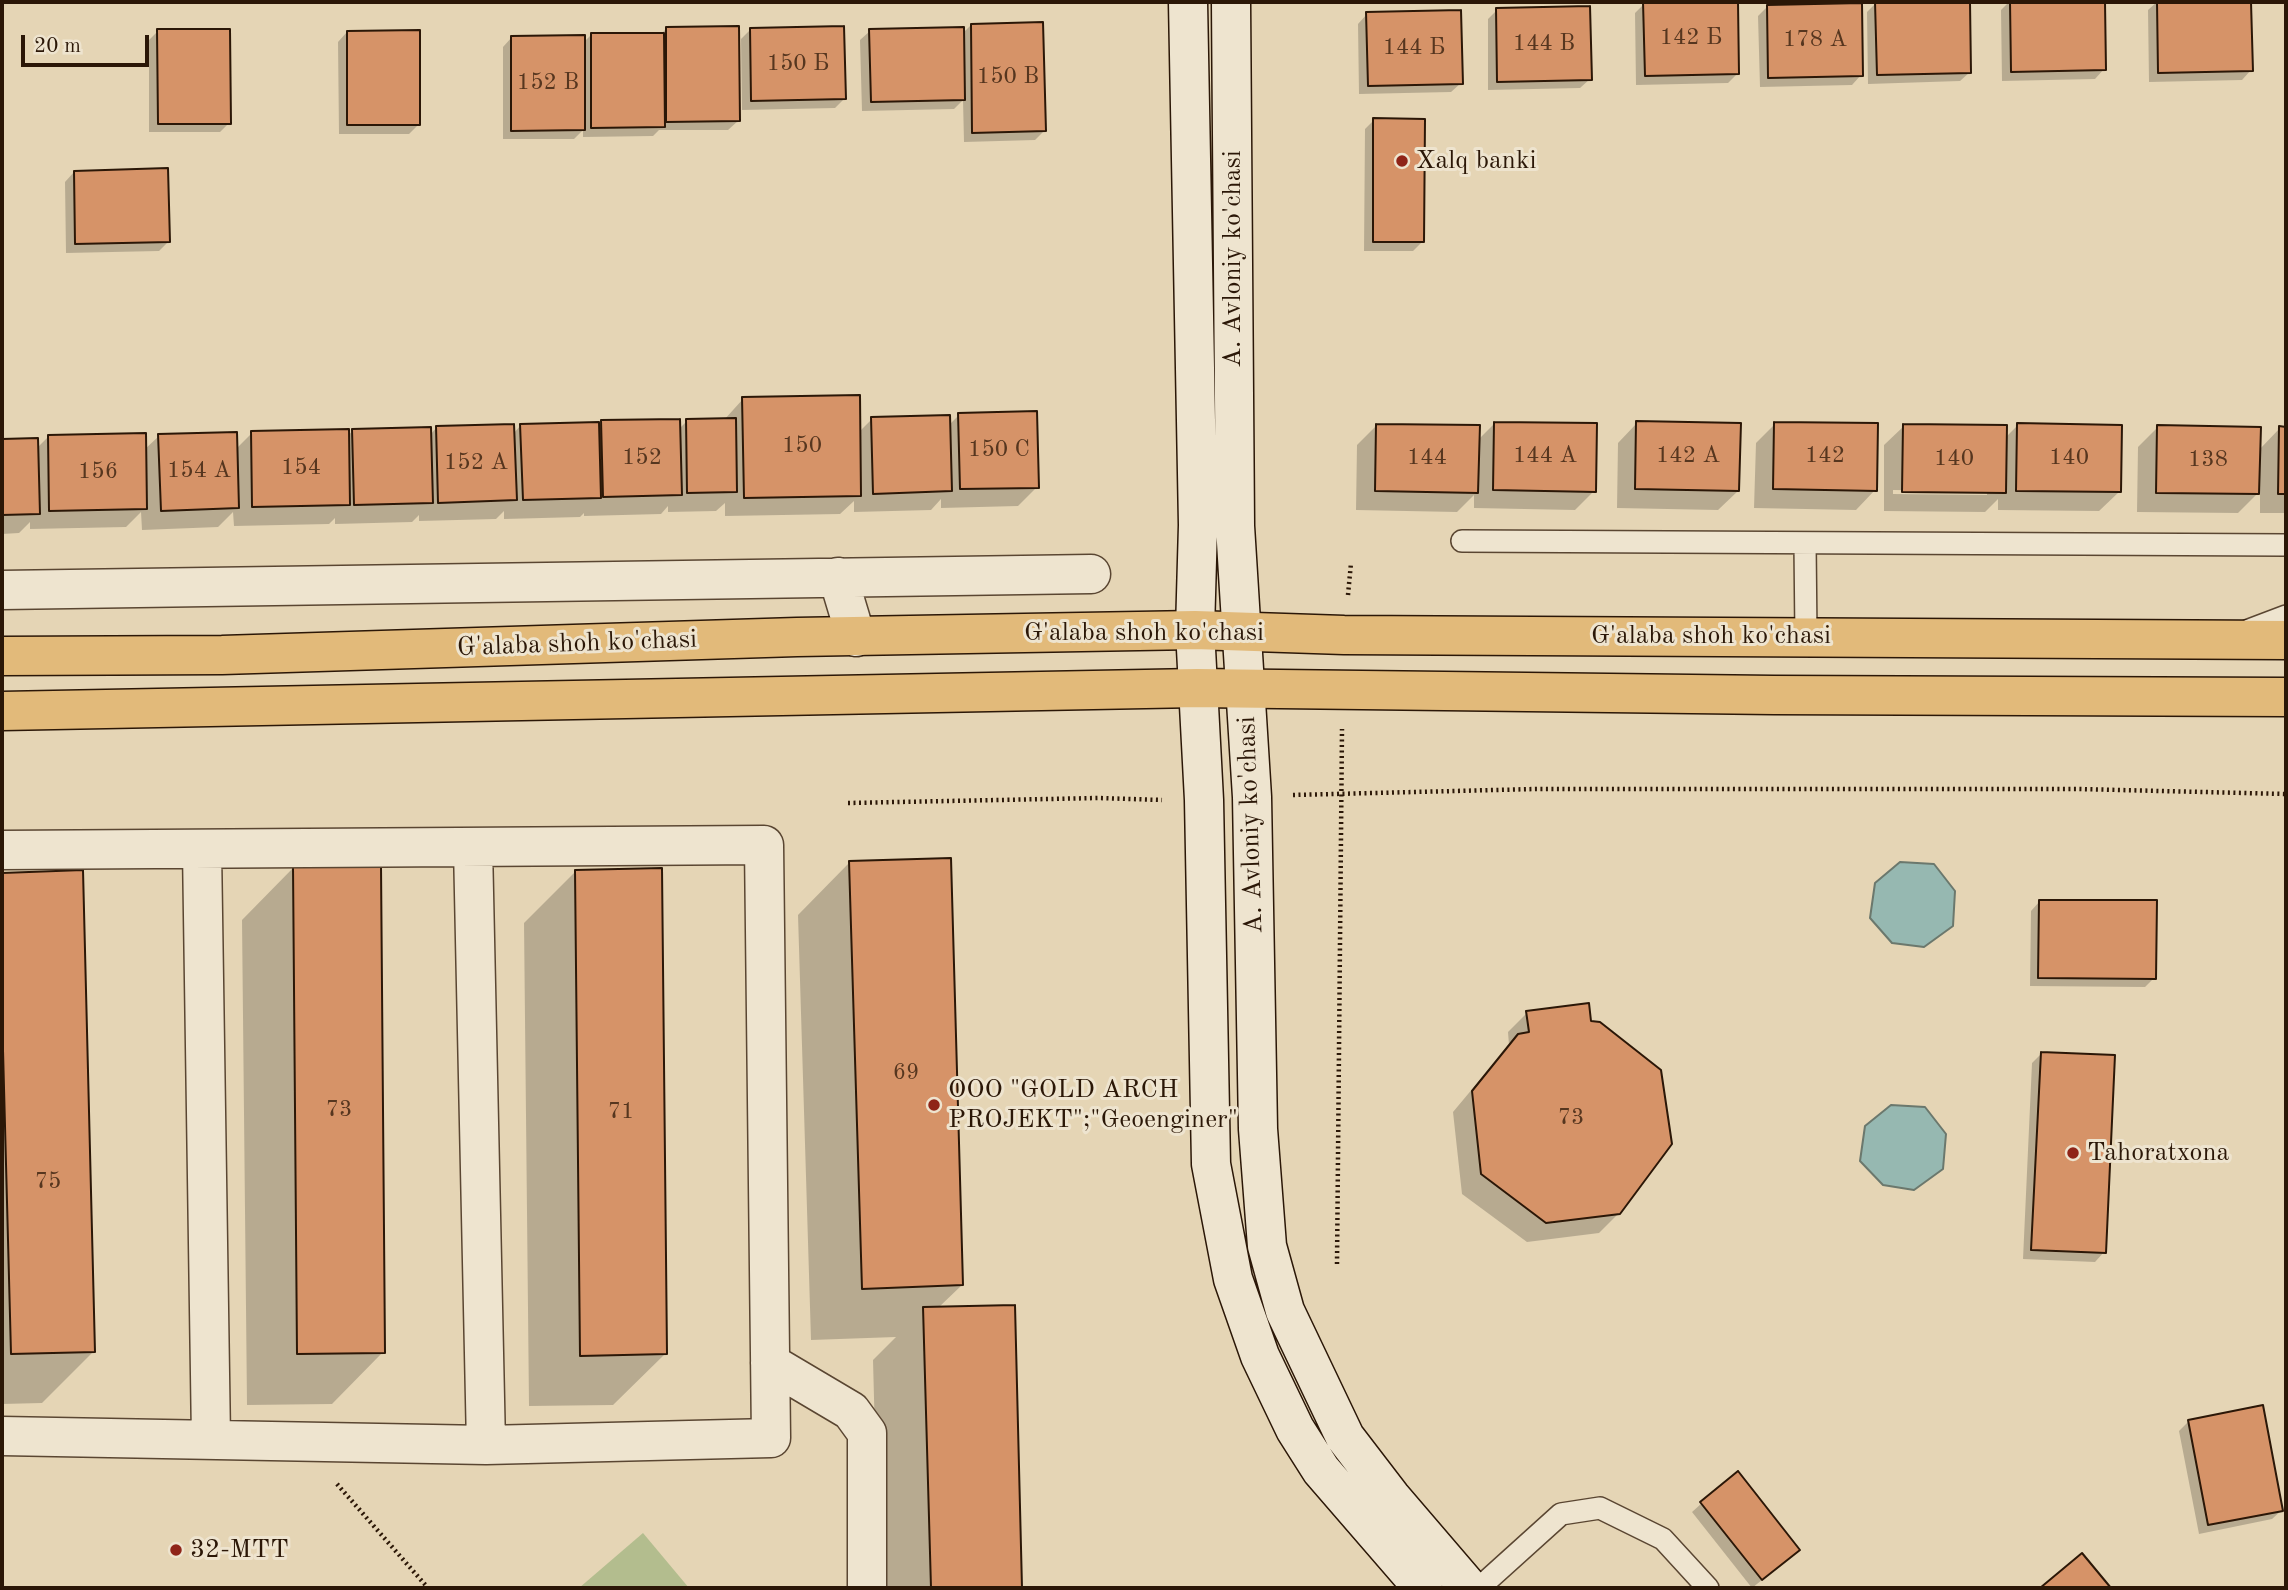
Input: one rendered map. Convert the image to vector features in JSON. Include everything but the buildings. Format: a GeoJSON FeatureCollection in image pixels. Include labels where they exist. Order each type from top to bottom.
{"type":"FeatureCollection","features":[{"type":"Feature","properties":{"kind":"main road","name":"G'alaba shoh ko'chasi"},"geometry":{"type":"LineString","coordinates":[[2,656],[222,655],[1195,630],[1344,635],[2286,640]]}},
{"type":"Feature","properties":{"kind":"main road"},"geometry":{"type":"LineString","coordinates":[[2,711],[1197,688],[2286,697]]}},
{"type":"Feature","properties":{"kind":"street","name":"A. Avloniy ko'chasi"},"geometry":{"type":"LineString","coordinates":[[1188,2],[1198,525],[1195,630],[1204,800],[1211,1164],[1233,1279],[1260,1356],[1295,1429],[1321,1470],[1423,1588]]}},
{"type":"Feature","properties":{"kind":"street","name":"A. Avloniy ko'chasi"},"geometry":{"type":"LineString","coordinates":[[1231,2],[1235,526],[1252,797],[1258,1129],[1267,1246],[1285,1311],[1345,1437],[1391,1497],[1469,1588]]}},
{"type":"Feature","properties":{"kind":"street"},"geometry":{"type":"LineString","coordinates":[[2,590],[1091,574]]}},
{"type":"Feature","properties":{"kind":"street"},"geometry":{"type":"LineString","coordinates":[[838,578],[856,637]]}},
{"type":"Feature","properties":{"kind":"street"},"geometry":{"type":"LineString","coordinates":[[2,850],[764,845],[771,1438],[486,1445],[2,1436]]}},
{"type":"Feature","properties":{"kind":"street"},"geometry":{"type":"LineString","coordinates":[[473,847],[486,1445]]}},
{"type":"Feature","properties":{"kind":"street"},"geometry":{"type":"LineString","coordinates":[[202,849],[211,1439]]}},
{"type":"Feature","properties":{"kind":"street"},"geometry":{"type":"LineString","coordinates":[[770,1363],[851,1410],[867,1433],[867,1588]]}},
{"type":"Feature","properties":{"kind":"lane"},"geometry":{"type":"LineString","coordinates":[[1462,541],[2286,545]]}},
{"type":"Feature","properties":{"kind":"lane"},"geometry":{"type":"LineString","coordinates":[[1805,542],[1806,637]]}},
{"type":"Feature","properties":{"kind":"lane"},"geometry":{"type":"LineString","coordinates":[[2224,639],[2286,616]]}},
{"type":"Feature","properties":{"kind":"lane"},"geometry":{"type":"LineString","coordinates":[[1479,1588],[1561,1514],[1600,1508],[1663,1539],[1708,1588]]}},
{"type":"Feature","properties":{"kind":"path"},"geometry":{"type":"LineString","coordinates":[[1344,635],[1350,564]]}},
{"type":"Feature","properties":{"kind":"path"},"geometry":{"type":"LineString","coordinates":[[1337,1264],[1339,792],[1344,690]]}},
{"type":"Feature","properties":{"kind":"path"},"geometry":{"type":"LineString","coordinates":[[1252,797],[1339,792],[2078,789],[2286,794]]}},
{"type":"Feature","properties":{"kind":"path"},"geometry":{"type":"LineString","coordinates":[[848,803],[1098,798],[1204,800]]}},
{"type":"Feature","properties":{"kind":"path"},"geometry":{"type":"LineString","coordinates":[[300,1441],[428,1588]]}},
{"type":"Feature","properties":{"kind":"green space"},"geometry":{"type":"Polygon","coordinates":[[[643,1533],[689,1588],[579,1588],[643,1533]]]}},
{"type":"Feature","properties":{"kind":"water"},"geometry":{"type":"Polygon","coordinates":[[[1900,862],[1934,864],[1955,891],[1953,926],[1924,947],[1892,943],[1870,918],[1875,883],[1900,862]]]}},
{"type":"Feature","properties":{"kind":"water"},"geometry":{"type":"Polygon","coordinates":[[[1891,1105],[1925,1107],[1946,1134],[1943,1169],[1914,1190],[1883,1185],[1860,1161],[1865,1126],[1891,1105]]]}},
{"type":"Feature","properties":{"kind":"place","name":"Xalq banki"},"geometry":{"type":"Point","coordinates":[1402,161]}},
{"type":"Feature","properties":{"kind":"place","name":"ООО \"GOLD ARCH PROJEKT\";\"Geoenginer\""},"geometry":{"type":"Point","coordinates":[934,1105]}},
{"type":"Feature","properties":{"kind":"place","name":"Tahoratxona"},"geometry":{"type":"Point","coordinates":[2073,1153]}},
{"type":"Feature","properties":{"kind":"place","name":"32-MTT"},"geometry":{"type":"Point","coordinates":[176,1550]}}]}
